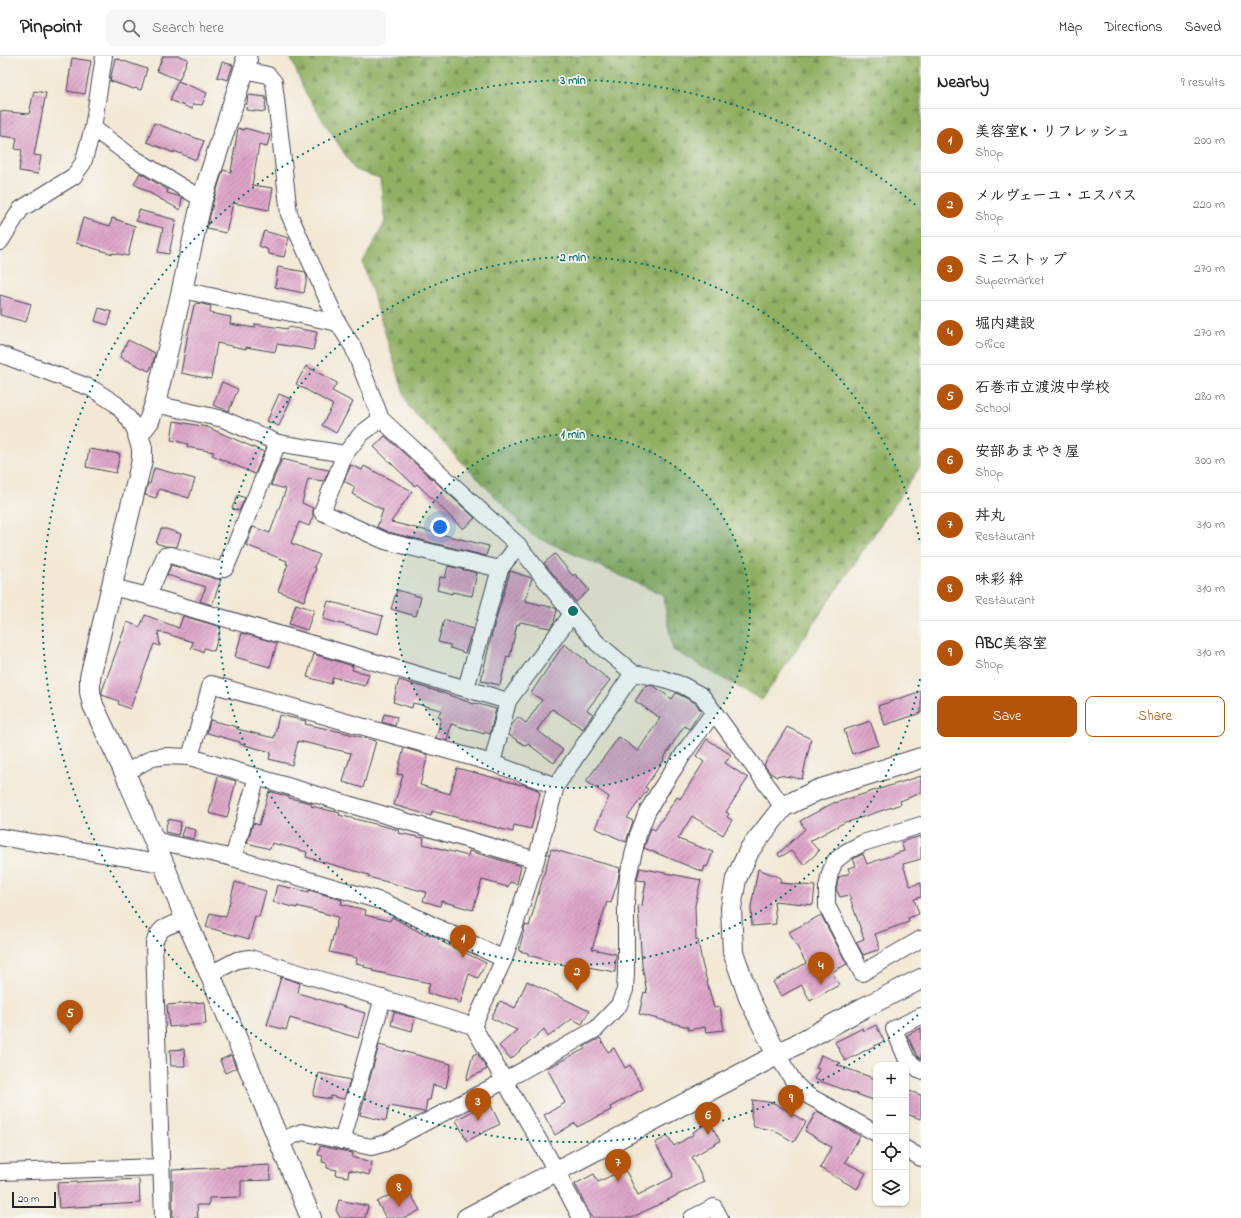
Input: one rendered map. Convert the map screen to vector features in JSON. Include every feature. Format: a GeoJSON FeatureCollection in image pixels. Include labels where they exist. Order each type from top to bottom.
{"type":"FeatureCollection","features":[{"type":"Feature","properties":{"kind":"street"},"geometry":{"type":"LineString","coordinates":[[0,242],[21,209],[74,176],[83,163],[93,128],[104,56]]}},
{"type":"Feature","properties":{"kind":"street"},"geometry":{"type":"LineString","coordinates":[[138,435],[149,421],[155,404],[202,198],[245,63],[268,75],[274,82],[289,214],[338,323],[353,347],[381,419],[518,545],[572,614],[597,643],[633,673],[662,678],[682,685],[702,696],[783,807]]}},
{"type":"Feature","properties":{"kind":"street"},"geometry":{"type":"LineString","coordinates":[[93,128],[132,157],[202,198]]}},
{"type":"Feature","properties":{"kind":"street"},"geometry":{"type":"LineString","coordinates":[[182,290],[338,323]]}},
{"type":"Feature","properties":{"kind":"street"},"geometry":{"type":"LineString","coordinates":[[0,354],[91,388],[116,404],[129,419],[138,435],[142,448],[142,460],[90,677],[92,705],[125,773],[154,840],[311,1218]]}},
{"type":"Feature","properties":{"kind":"street"},"geometry":{"type":"LineString","coordinates":[[155,404],[223,419],[278,443],[346,454]]}},
{"type":"Feature","properties":{"kind":"street"},"geometry":{"type":"LineString","coordinates":[[381,419],[361,434],[346,454],[322,512],[385,541],[500,569]]}},
{"type":"Feature","properties":{"kind":"street"},"geometry":{"type":"LineString","coordinates":[[148,596],[165,556],[171,555],[219,570],[226,567],[278,443]]}},
{"type":"Feature","properties":{"kind":"street"},"geometry":{"type":"LineString","coordinates":[[466,688],[500,569],[518,545]]}},
{"type":"Feature","properties":{"kind":"street"},"geometry":{"type":"LineString","coordinates":[[112,587],[148,596],[508,701]]}},
{"type":"Feature","properties":{"kind":"street"},"geometry":{"type":"LineString","coordinates":[[492,763],[508,701],[572,614]]}},
{"type":"Feature","properties":{"kind":"street"},"geometry":{"type":"LineString","coordinates":[[473,1026],[504,959],[536,860],[556,786],[633,673]]}},
{"type":"Feature","properties":{"kind":"street"},"geometry":{"type":"LineString","coordinates":[[190,757],[211,684],[492,763],[556,786]]}},
{"type":"Feature","properties":{"kind":"street"},"geometry":{"type":"LineString","coordinates":[[280,1142],[302,1132],[370,1147],[386,1143],[504,1081],[596,1029],[619,1005],[625,990],[626,903],[628,876],[638,835],[647,812],[662,787],[688,747],[714,712]]}},
{"type":"Feature","properties":{"kind":"street"},"geometry":{"type":"LineString","coordinates":[[125,773],[152,758],[166,756],[190,757],[536,860]]}},
{"type":"Feature","properties":{"kind":"street"},"geometry":{"type":"LineString","coordinates":[[873,1131],[807,1095],[796,1085],[778,1055],[749,998],[733,952],[731,908],[736,880],[750,849],[783,807],[818,790],[921,758]]}},
{"type":"Feature","properties":{"kind":"street"},"geometry":{"type":"LineString","coordinates":[[233,858],[257,776]]}},
{"type":"Feature","properties":{"kind":"street"},"geometry":{"type":"LineString","coordinates":[[921,825],[863,843],[846,852],[835,861],[830,873],[827,888],[827,906],[862,973],[921,939]]}},
{"type":"Feature","properties":{"kind":"street"},"geometry":{"type":"LineString","coordinates":[[0,837],[164,864]]}},
{"type":"Feature","properties":{"kind":"street"},"geometry":{"type":"LineString","coordinates":[[154,840],[233,858],[384,902],[504,959]]}},
{"type":"Feature","properties":{"kind":"street"},"geometry":{"type":"LineString","coordinates":[[163,1218],[154,944],[160,929],[186,920]]}},
{"type":"Feature","properties":{"kind":"street"},"geometry":{"type":"LineString","coordinates":[[210,974],[237,960],[250,958],[473,1026],[557,1172],[581,1218]]}},
{"type":"Feature","properties":{"kind":"street"},"geometry":{"type":"LineString","coordinates":[[467,1218],[778,1055],[862,1008],[921,979]]}},
{"type":"Feature","properties":{"kind":"street"},"geometry":{"type":"LineString","coordinates":[[342,1141],[383,998]]}},
{"type":"Feature","properties":{"kind":"street"},"geometry":{"type":"LineString","coordinates":[[921,1016],[894,1029],[907,1060],[921,1071]]}},
{"type":"Feature","properties":{"kind":"street"},"geometry":{"type":"LineString","coordinates":[[909,1151],[921,1158]]}},
{"type":"Feature","properties":{"kind":"street"},"geometry":{"type":"LineString","coordinates":[[0,1172],[161,1167]]}},
{"type":"Feature","properties":{"kind":"street"},"geometry":{"type":"LineString","coordinates":[[692,1218],[714,1207],[720,1218]]}},
{"type":"Feature","properties":{"kind":"green space"},"geometry":{"type":"Polygon","coordinates":[[[290,56],[921,56],[921,465],[762,700],[673,650],[663,595],[532,535],[408,406],[363,263],[385,222],[380,178],[355,170],[305,92],[290,56]]]}},
{"type":"Feature","properties":{"kind":"building"},"geometry":{"type":"Polygon","coordinates":[[[163,56],[179,56],[188,59],[179,80],[157,71],[163,56]]]}},
{"type":"Feature","properties":{"kind":"building"},"geometry":{"type":"Polygon","coordinates":[[[72,58],[91,61],[85,94],[67,91],[72,58]]]}},
{"type":"Feature","properties":{"kind":"building"},"geometry":{"type":"Polygon","coordinates":[[[115,58],[147,69],[141,90],[110,81],[115,58]]]}},
{"type":"Feature","properties":{"kind":"building"},"geometry":{"type":"Polygon","coordinates":[[[222,62],[233,65],[228,80],[217,77],[222,62]]]}},
{"type":"Feature","properties":{"kind":"building"},"geometry":{"type":"Polygon","coordinates":[[[178,81],[207,93],[202,105],[193,104],[192,109],[170,100],[178,81]]]}},
{"type":"Feature","properties":{"kind":"building"},"geometry":{"type":"Polygon","coordinates":[[[34,91],[46,93],[34,155],[41,156],[38,174],[19,171],[22,150],[15,149],[17,138],[0,136],[0,111],[29,114],[34,91]]]}},
{"type":"Feature","properties":{"kind":"building"},"geometry":{"type":"Polygon","coordinates":[[[248,95],[266,97],[265,112],[246,110],[248,95]]]}},
{"type":"Feature","properties":{"kind":"building"},"geometry":{"type":"Polygon","coordinates":[[[154,123],[204,141],[196,160],[147,142],[154,123]]]}},
{"type":"Feature","properties":{"kind":"building"},"geometry":{"type":"Polygon","coordinates":[[[238,128],[244,130],[244,128],[270,135],[267,147],[259,145],[252,185],[273,188],[269,210],[233,203],[226,233],[207,229],[223,170],[231,172],[238,128]]]}},
{"type":"Feature","properties":{"kind":"building"},"geometry":{"type":"Polygon","coordinates":[[[140,173],[168,190],[167,193],[182,198],[180,210],[134,184],[140,173]]]}},
{"type":"Feature","properties":{"kind":"building"},"geometry":{"type":"Polygon","coordinates":[[[139,210],[176,220],[169,254],[158,252],[163,228],[136,221],[139,210]]]}},
{"type":"Feature","properties":{"kind":"building"},"geometry":{"type":"Polygon","coordinates":[[[83,218],[110,226],[112,218],[135,226],[128,256],[113,254],[76,243],[83,218]]]}},
{"type":"Feature","properties":{"kind":"building"},"geometry":{"type":"Polygon","coordinates":[[[264,231],[289,238],[284,257],[269,254],[267,249],[259,246],[264,231]]]}},
{"type":"Feature","properties":{"kind":"building"},"geometry":{"type":"Polygon","coordinates":[[[278,267],[305,272],[307,277],[304,293],[275,287],[278,267]]]}},
{"type":"Feature","properties":{"kind":"building"},"geometry":{"type":"Polygon","coordinates":[[[0,295],[31,304],[26,322],[0,315],[0,295]]]}},
{"type":"Feature","properties":{"kind":"building"},"geometry":{"type":"Polygon","coordinates":[[[197,303],[211,306],[210,313],[231,317],[230,324],[255,328],[255,324],[288,329],[288,327],[317,332],[313,350],[277,344],[275,352],[246,347],[246,349],[217,343],[211,379],[181,373],[194,305],[197,303]]]}},
{"type":"Feature","properties":{"kind":"building"},"geometry":{"type":"Polygon","coordinates":[[[99,308],[112,312],[108,325],[95,321],[99,308]]]}},
{"type":"Feature","properties":{"kind":"building"},"geometry":{"type":"Polygon","coordinates":[[[128,340],[155,353],[153,364],[149,371],[120,357],[128,340]]]}},
{"type":"Feature","properties":{"kind":"building"},"geometry":{"type":"Polygon","coordinates":[[[306,366],[337,383],[332,391],[353,402],[336,433],[322,425],[333,405],[296,384],[306,366]]]}},
{"type":"Feature","properties":{"kind":"building"},"geometry":{"type":"Polygon","coordinates":[[[222,382],[238,389],[229,411],[213,405],[222,382]]]}},
{"type":"Feature","properties":{"kind":"building"},"geometry":{"type":"Polygon","coordinates":[[[279,394],[291,399],[279,426],[267,421],[279,394]]]}},
{"type":"Feature","properties":{"kind":"building"},"geometry":{"type":"Polygon","coordinates":[[[174,421],[207,427],[264,452],[255,474],[212,455],[214,452],[187,447],[188,444],[171,440],[174,421]]]}},
{"type":"Feature","properties":{"kind":"building"},"geometry":{"type":"Polygon","coordinates":[[[385,436],[475,518],[463,529],[417,484],[415,486],[374,447],[385,436]]]}},
{"type":"Feature","properties":{"kind":"building"},"geometry":{"type":"Polygon","coordinates":[[[89,449],[120,454],[116,473],[86,467],[89,449]]]}},
{"type":"Feature","properties":{"kind":"building"},"geometry":{"type":"Polygon","coordinates":[[[282,459],[329,470],[324,481],[308,479],[302,503],[313,508],[313,516],[309,526],[299,522],[291,543],[320,555],[314,567],[316,568],[304,601],[278,591],[288,564],[286,564],[287,561],[246,545],[253,527],[270,533],[286,489],[271,485],[282,459]]]}},
{"type":"Feature","properties":{"kind":"building"},"geometry":{"type":"Polygon","coordinates":[[[351,465],[362,470],[364,466],[412,491],[391,522],[489,546],[486,556],[388,532],[377,527],[383,510],[352,494],[355,487],[344,481],[351,465]]]}},
{"type":"Feature","properties":{"kind":"building"},"geometry":{"type":"Polygon","coordinates":[[[154,468],[195,479],[189,498],[159,489],[156,498],[145,495],[148,483],[150,484],[154,468]]]}},
{"type":"Feature","properties":{"kind":"building"},"geometry":{"type":"Polygon","coordinates":[[[238,495],[245,498],[239,511],[232,508],[238,495]]]}},
{"type":"Feature","properties":{"kind":"building"},"geometry":{"type":"Polygon","coordinates":[[[161,529],[166,529],[181,534],[177,547],[165,546],[156,543],[161,529]]]}},
{"type":"Feature","properties":{"kind":"building"},"geometry":{"type":"Polygon","coordinates":[[[555,554],[573,576],[575,574],[589,590],[576,602],[544,563],[555,554]]]}},
{"type":"Feature","properties":{"kind":"building"},"geometry":{"type":"Polygon","coordinates":[[[171,565],[216,579],[221,579],[212,605],[200,601],[206,587],[167,575],[171,565]]]}},
{"type":"Feature","properties":{"kind":"building"},"geometry":{"type":"Polygon","coordinates":[[[448,566],[477,573],[472,596],[452,592],[452,594],[437,590],[440,577],[445,578],[448,566]]]}},
{"type":"Feature","properties":{"kind":"building"},"geometry":{"type":"Polygon","coordinates":[[[510,571],[532,578],[525,601],[555,608],[557,610],[554,622],[550,628],[520,622],[519,625],[517,624],[510,657],[507,656],[500,685],[481,681],[492,633],[510,571]]]}},
{"type":"Feature","properties":{"kind":"building"},"geometry":{"type":"Polygon","coordinates":[[[397,590],[421,597],[416,616],[391,609],[397,590]]]}},
{"type":"Feature","properties":{"kind":"building"},"geometry":{"type":"Polygon","coordinates":[[[328,601],[383,616],[378,634],[323,619],[328,601]]]}},
{"type":"Feature","properties":{"kind":"building"},"geometry":{"type":"Polygon","coordinates":[[[296,604],[314,610],[307,630],[289,624],[296,604]]]}},
{"type":"Feature","properties":{"kind":"building"},"geometry":{"type":"Polygon","coordinates":[[[145,615],[179,628],[183,616],[221,627],[214,651],[204,648],[203,652],[191,648],[193,642],[158,631],[160,646],[154,644],[130,709],[118,704],[119,701],[102,695],[102,691],[127,622],[140,627],[145,615]]]}},
{"type":"Feature","properties":{"kind":"building"},"geometry":{"type":"Polygon","coordinates":[[[444,620],[473,629],[465,653],[450,648],[450,645],[438,642],[444,620]]]}},
{"type":"Feature","properties":{"kind":"building"},"geometry":{"type":"Polygon","coordinates":[[[242,633],[277,643],[270,667],[235,657],[242,633]]]}},
{"type":"Feature","properties":{"kind":"building"},"geometry":{"type":"Polygon","coordinates":[[[564,644],[610,680],[587,710],[593,714],[583,729],[552,709],[537,730],[563,750],[554,763],[528,744],[526,746],[509,735],[511,726],[518,717],[526,723],[542,700],[531,693],[564,644]]]}},
{"type":"Feature","properties":{"kind":"building"},"geometry":{"type":"Polygon","coordinates":[[[314,654],[353,666],[352,670],[369,674],[365,686],[333,677],[331,684],[307,677],[314,654]]]}},
{"type":"Feature","properties":{"kind":"building"},"geometry":{"type":"Polygon","coordinates":[[[399,680],[474,704],[496,709],[490,734],[485,732],[484,734],[451,724],[447,741],[436,738],[441,718],[438,717],[441,710],[413,703],[412,708],[393,702],[399,680]]]}},
{"type":"Feature","properties":{"kind":"building"},"geometry":{"type":"Polygon","coordinates":[[[646,685],[654,686],[672,699],[676,693],[696,703],[701,711],[689,729],[684,726],[663,759],[664,760],[645,787],[648,789],[627,818],[633,821],[626,842],[595,828],[609,797],[586,781],[619,737],[638,751],[660,718],[635,701],[646,685]]]}},
{"type":"Feature","properties":{"kind":"building"},"geometry":{"type":"Polygon","coordinates":[[[921,691],[921,713],[885,725],[878,706],[921,691]]]}},
{"type":"Feature","properties":{"kind":"building"},"geometry":{"type":"Polygon","coordinates":[[[384,714],[397,717],[395,726],[382,722],[384,714]]]}},
{"type":"Feature","properties":{"kind":"building"},"geometry":{"type":"Polygon","coordinates":[[[279,715],[306,721],[305,724],[376,741],[363,788],[343,782],[351,753],[298,741],[292,765],[269,759],[271,752],[207,733],[210,720],[237,727],[237,729],[274,738],[279,715]]]}},
{"type":"Feature","properties":{"kind":"building"},"geometry":{"type":"Polygon","coordinates":[[[870,721],[879,745],[852,754],[844,730],[870,721]]]}},
{"type":"Feature","properties":{"kind":"building"},"geometry":{"type":"Polygon","coordinates":[[[787,727],[811,739],[802,779],[778,775],[777,777],[770,773],[764,765],[787,727]]]}},
{"type":"Feature","properties":{"kind":"building"},"geometry":{"type":"Polygon","coordinates":[[[707,739],[731,755],[725,763],[748,778],[726,812],[729,814],[727,817],[732,820],[723,835],[692,816],[678,839],[713,852],[707,867],[705,866],[703,872],[644,848],[651,828],[655,830],[677,797],[680,799],[704,762],[696,756],[707,739]]]}},
{"type":"Feature","properties":{"kind":"building"},"geometry":{"type":"Polygon","coordinates":[[[404,748],[428,755],[420,785],[450,794],[457,768],[521,785],[522,784],[538,790],[540,793],[531,829],[514,825],[513,832],[432,811],[431,816],[394,805],[403,775],[397,774],[404,748]]]}},
{"type":"Feature","properties":{"kind":"building"},"geometry":{"type":"Polygon","coordinates":[[[218,776],[236,781],[227,818],[209,813],[218,776]]]}},
{"type":"Feature","properties":{"kind":"building"},"geometry":{"type":"Polygon","coordinates":[[[921,776],[921,793],[900,801],[901,804],[848,822],[847,821],[810,841],[819,851],[804,865],[791,851],[780,857],[778,854],[805,829],[800,821],[835,802],[921,776]]]}},
{"type":"Feature","properties":{"kind":"building"},"geometry":{"type":"Polygon","coordinates":[[[269,791],[289,798],[312,803],[311,806],[340,813],[339,815],[399,830],[398,833],[424,838],[423,844],[468,856],[469,851],[521,866],[517,884],[510,882],[508,887],[482,880],[473,910],[441,901],[440,906],[423,901],[426,892],[368,877],[369,875],[306,857],[307,852],[272,843],[270,849],[247,843],[253,823],[259,825],[269,791]]]}},
{"type":"Feature","properties":{"kind":"building"},"geometry":{"type":"Polygon","coordinates":[[[168,819],[181,822],[178,835],[165,832],[168,819]]]}},
{"type":"Feature","properties":{"kind":"building"},"geometry":{"type":"Polygon","coordinates":[[[184,827],[196,830],[194,839],[181,836],[184,827]]]}},
{"type":"Feature","properties":{"kind":"building"},"geometry":{"type":"Polygon","coordinates":[[[921,836],[921,859],[903,864],[910,886],[921,883],[921,897],[914,899],[919,914],[908,918],[909,922],[875,934],[880,949],[863,955],[856,942],[864,939],[849,895],[840,897],[836,889],[839,877],[850,873],[848,868],[856,866],[853,859],[863,854],[867,864],[904,851],[901,842],[921,836]]]}},
{"type":"Feature","properties":{"kind":"building"},"geometry":{"type":"Polygon","coordinates":[[[551,849],[620,868],[611,903],[607,902],[592,949],[616,954],[615,972],[588,967],[585,976],[571,972],[572,967],[528,955],[528,953],[519,951],[525,925],[529,926],[551,849]]]}},
{"type":"Feature","properties":{"kind":"building"},"geometry":{"type":"Polygon","coordinates":[[[640,868],[701,880],[695,905],[696,940],[698,940],[702,963],[714,1008],[720,1007],[724,1030],[706,1032],[705,1027],[688,1030],[688,1027],[639,1014],[644,992],[647,993],[642,965],[638,905],[642,906],[646,881],[637,880],[640,868]]]}},
{"type":"Feature","properties":{"kind":"building"},"geometry":{"type":"Polygon","coordinates":[[[758,869],[781,878],[780,883],[815,886],[813,905],[774,901],[776,924],[752,926],[751,907],[758,869]]]}},
{"type":"Feature","properties":{"kind":"building"},"geometry":{"type":"Polygon","coordinates":[[[235,882],[266,891],[259,917],[255,916],[249,939],[206,927],[210,913],[226,917],[235,882]]]}},
{"type":"Feature","properties":{"kind":"building"},"geometry":{"type":"Polygon","coordinates":[[[277,885],[309,892],[309,890],[342,900],[341,904],[366,910],[365,915],[390,921],[392,917],[425,935],[426,933],[443,940],[442,942],[486,963],[478,978],[469,974],[460,1004],[456,1000],[427,993],[430,983],[372,971],[373,969],[364,967],[365,965],[356,963],[357,958],[329,952],[338,917],[297,906],[297,908],[273,902],[277,885]]]}},
{"type":"Feature","properties":{"kind":"building"},"geometry":{"type":"Polygon","coordinates":[[[821,915],[847,964],[832,972],[839,985],[810,1001],[802,985],[781,996],[773,982],[806,963],[789,932],[821,915]]]}},
{"type":"Feature","properties":{"kind":"building"},"geometry":{"type":"Polygon","coordinates":[[[281,977],[300,983],[298,993],[365,1013],[358,1038],[290,1018],[286,1030],[267,1025],[281,977]]]}},
{"type":"Feature","properties":{"kind":"building"},"geometry":{"type":"Polygon","coordinates":[[[527,981],[589,1011],[582,1024],[572,1019],[548,1037],[544,1029],[511,1059],[499,1046],[517,1030],[491,1018],[500,1001],[515,1008],[527,981]]]}},
{"type":"Feature","properties":{"kind":"building"},"geometry":{"type":"Polygon","coordinates":[[[204,1002],[206,1024],[169,1027],[167,1005],[204,1002]]]}},
{"type":"Feature","properties":{"kind":"building"},"geometry":{"type":"Polygon","coordinates":[[[394,1012],[415,1018],[412,1031],[391,1025],[394,1012]]]}},
{"type":"Feature","properties":{"kind":"building"},"geometry":{"type":"Polygon","coordinates":[[[876,1025],[884,1041],[845,1061],[835,1042],[863,1028],[864,1031],[876,1025]]]}},
{"type":"Feature","properties":{"kind":"building"},"geometry":{"type":"Polygon","coordinates":[[[921,1028],[921,1059],[917,1056],[907,1035],[921,1028]]]}},
{"type":"Feature","properties":{"kind":"building"},"geometry":{"type":"Polygon","coordinates":[[[600,1038],[608,1052],[614,1048],[625,1068],[630,1065],[643,1089],[610,1107],[611,1110],[577,1127],[575,1123],[555,1135],[544,1115],[565,1103],[547,1068],[585,1049],[584,1047],[600,1038]]]}},
{"type":"Feature","properties":{"kind":"building"},"geometry":{"type":"Polygon","coordinates":[[[379,1045],[451,1064],[446,1088],[433,1085],[430,1100],[427,1100],[425,1112],[389,1106],[386,1121],[360,1115],[379,1045]]]}},
{"type":"Feature","properties":{"kind":"building"},"geometry":{"type":"Polygon","coordinates":[[[184,1049],[185,1066],[171,1066],[170,1050],[184,1049]]]}},
{"type":"Feature","properties":{"kind":"building"},"geometry":{"type":"Polygon","coordinates":[[[477,1053],[487,1069],[466,1080],[473,1055],[477,1053]]]}},
{"type":"Feature","properties":{"kind":"building"},"geometry":{"type":"Polygon","coordinates":[[[231,1055],[236,1068],[225,1073],[220,1060],[231,1055]]]}},
{"type":"Feature","properties":{"kind":"building"},"geometry":{"type":"Polygon","coordinates":[[[821,1055],[841,1063],[837,1065],[873,1078],[873,1100],[814,1079],[819,1069],[816,1068],[821,1055]]]}},
{"type":"Feature","properties":{"kind":"building"},"geometry":{"type":"Polygon","coordinates":[[[319,1073],[350,1080],[344,1099],[331,1096],[330,1099],[313,1096],[319,1073]]]}},
{"type":"Feature","properties":{"kind":"building"},"geometry":{"type":"Polygon","coordinates":[[[909,1091],[921,1095],[921,1119],[909,1115],[909,1091]]]}},
{"type":"Feature","properties":{"kind":"building"},"geometry":{"type":"Polygon","coordinates":[[[753,1100],[774,1103],[806,1122],[794,1142],[773,1130],[754,1127],[751,1115],[753,1100]]]}},
{"type":"Feature","properties":{"kind":"building"},"geometry":{"type":"Polygon","coordinates":[[[489,1102],[500,1124],[467,1141],[456,1120],[489,1102]]]}},
{"type":"Feature","properties":{"kind":"building"},"geometry":{"type":"Polygon","coordinates":[[[817,1111],[860,1136],[845,1162],[866,1173],[857,1189],[820,1168],[831,1147],[805,1131],[817,1111]]]}},
{"type":"Feature","properties":{"kind":"building"},"geometry":{"type":"Polygon","coordinates":[[[710,1122],[720,1141],[692,1157],[704,1182],[631,1218],[592,1218],[575,1184],[594,1174],[598,1182],[625,1169],[638,1195],[673,1177],[673,1174],[655,1143],[668,1136],[674,1146],[710,1122]]]}},
{"type":"Feature","properties":{"kind":"building"},"geometry":{"type":"Polygon","coordinates":[[[320,1146],[353,1153],[352,1157],[372,1162],[369,1175],[349,1170],[348,1177],[336,1175],[337,1170],[327,1168],[327,1163],[322,1162],[323,1156],[318,1155],[320,1146]]]}},
{"type":"Feature","properties":{"kind":"building"},"geometry":{"type":"Polygon","coordinates":[[[270,1165],[271,1180],[241,1181],[241,1197],[209,1198],[209,1205],[197,1205],[198,1218],[173,1218],[172,1170],[270,1165]]]}},
{"type":"Feature","properties":{"kind":"building"},"geometry":{"type":"Polygon","coordinates":[[[139,1179],[140,1203],[59,1208],[57,1183],[139,1179]]]}},
{"type":"Feature","properties":{"kind":"building"},"geometry":{"type":"Polygon","coordinates":[[[406,1186],[420,1210],[406,1218],[386,1218],[377,1202],[406,1186]]]}},
{"type":"Feature","properties":{"kind":"building"},"geometry":{"type":"Polygon","coordinates":[[[339,1200],[368,1206],[365,1218],[340,1218],[336,1210],[339,1200]]]}},
{"type":"Feature","properties":{"kind":"place","name":"美容室K・リフレッシュ"},"geometry":{"type":"Point","coordinates":[463,958]}},
{"type":"Feature","properties":{"kind":"place","name":"堀内建設"},"geometry":{"type":"Point","coordinates":[821,985]}},
{"type":"Feature","properties":{"kind":"place","name":"メルヴェーユ・エスパス"},"geometry":{"type":"Point","coordinates":[577,991]}},
{"type":"Feature","properties":{"kind":"place","name":"石巻市立渡波中学校"},"geometry":{"type":"Point","coordinates":[70,1033]}},
{"type":"Feature","properties":{"kind":"place","name":"ABC美容室"},"geometry":{"type":"Point","coordinates":[791,1118]}},
{"type":"Feature","properties":{"kind":"place","name":"ミニストップ"},"geometry":{"type":"Point","coordinates":[478,1121]}},
{"type":"Feature","properties":{"kind":"place","name":"安部あまやき屋"},"geometry":{"type":"Point","coordinates":[708,1135]}},
{"type":"Feature","properties":{"kind":"place","name":"丼丸"},"geometry":{"type":"Point","coordinates":[618,1182]}},
{"type":"Feature","properties":{"kind":"place","name":"味彩 絆"},"geometry":{"type":"Point","coordinates":[399,1207]}}]}
